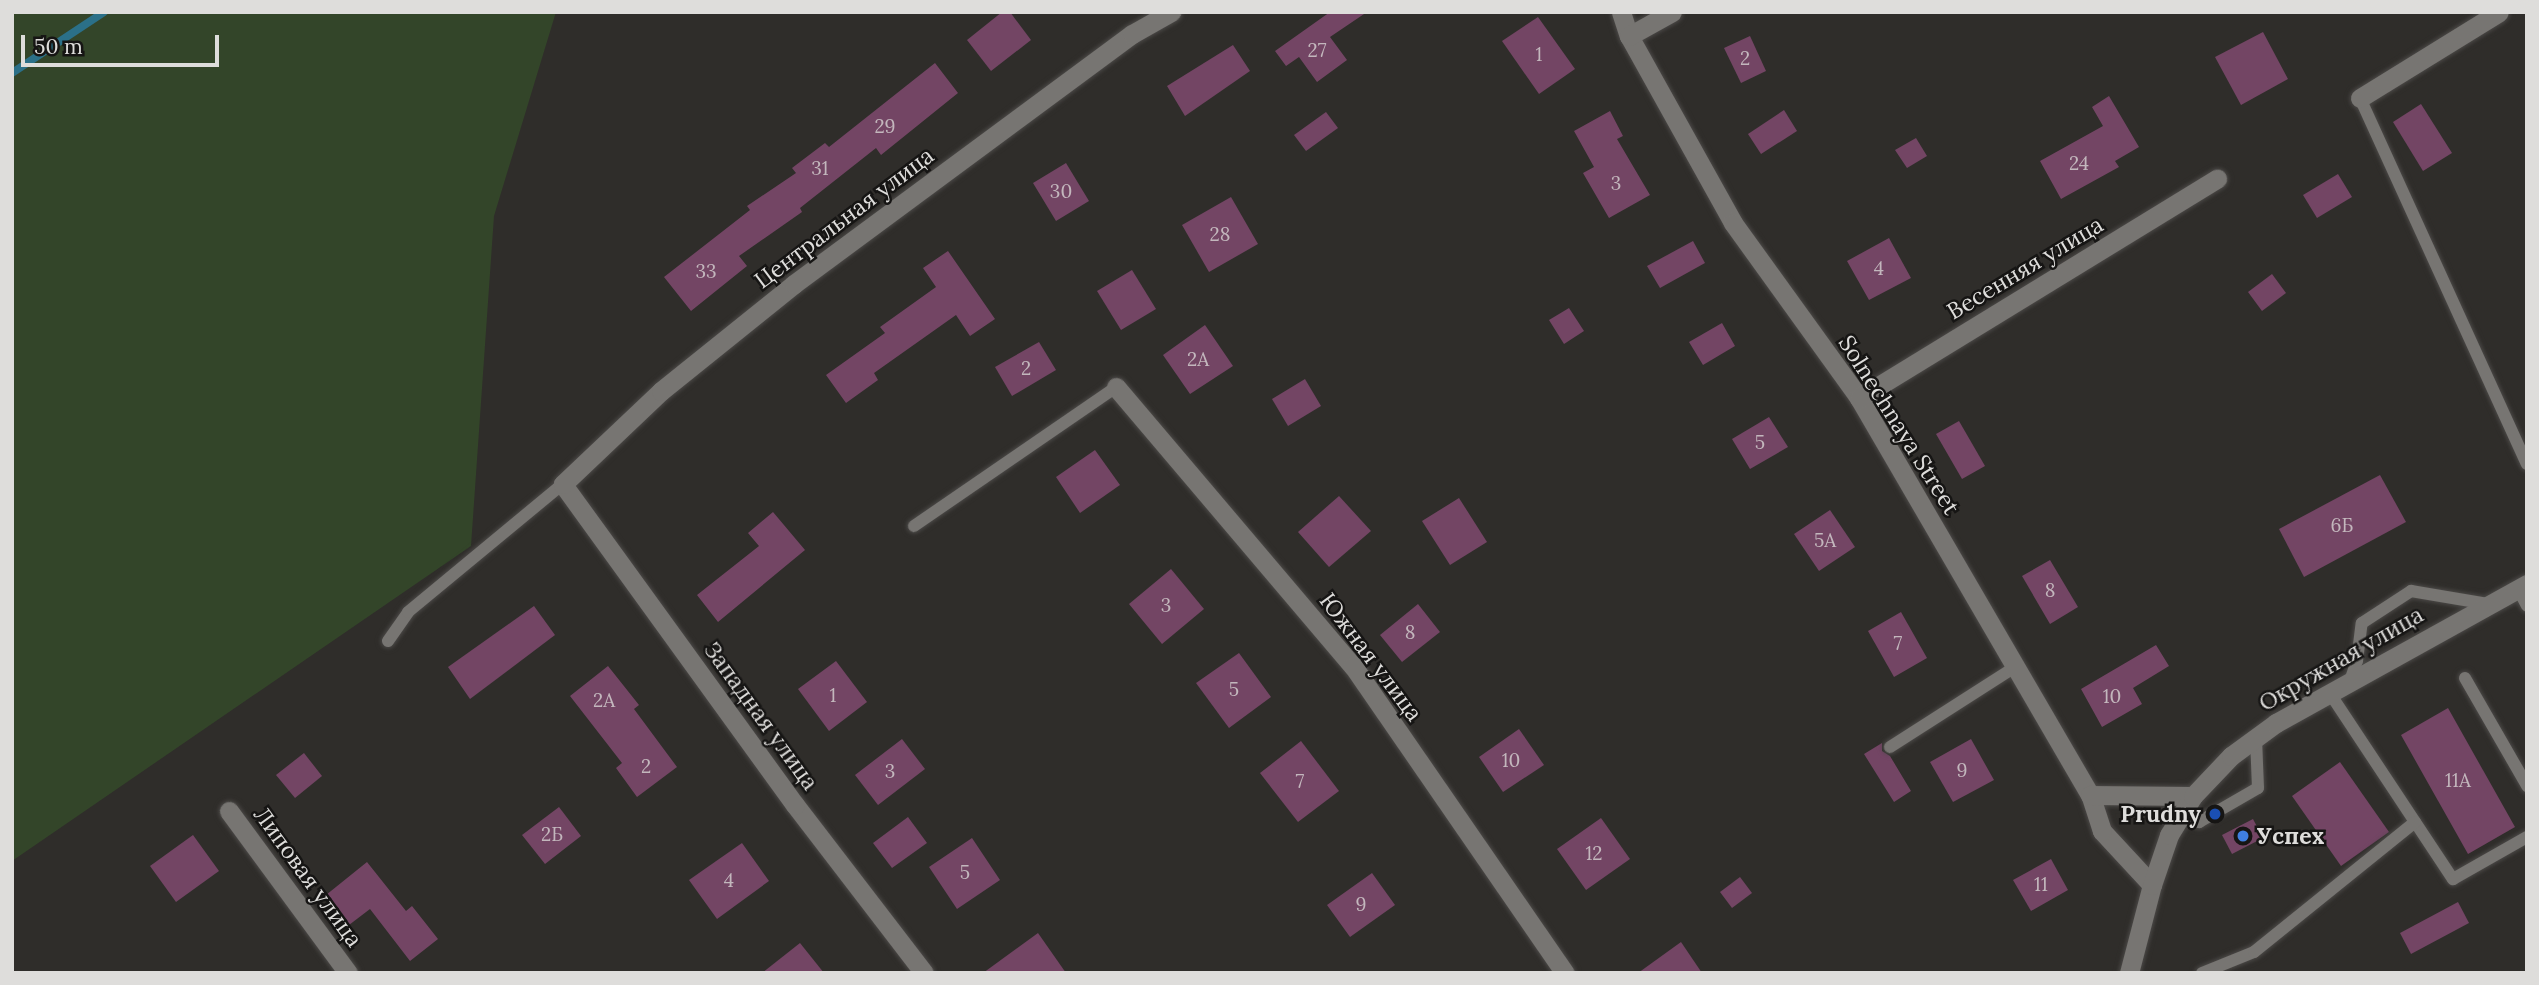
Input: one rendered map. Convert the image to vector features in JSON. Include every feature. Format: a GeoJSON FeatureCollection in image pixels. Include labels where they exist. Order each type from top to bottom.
{"type":"FeatureCollection","features":[{"type":"Feature","properties":{"kind":"street","name":"Центральная улица"},"geometry":{"type":"LineString","coordinates":[[563,484],[662,391],[794,284],[1132,34],[1171,12]]}},
{"type":"Feature","properties":{"kind":"street","name":"Solnechnaya Street"},"geometry":{"type":"LineString","coordinates":[[1621,12],[1629,36],[1733,223],[1858,398],[2090,795],[2102,831],[2151,885]]}},
{"type":"Feature","properties":{"kind":"street"},"geometry":{"type":"LineString","coordinates":[[1629,36],[1672,12]]}},
{"type":"Feature","properties":{"kind":"street"},"geometry":{"type":"LineString","coordinates":[[2361,98],[2499,12]]}},
{"type":"Feature","properties":{"kind":"street","name":"Весенняя улица"},"geometry":{"type":"LineString","coordinates":[[1858,398],[2217,179]]}},
{"type":"Feature","properties":{"kind":"street","name":"Южная улица"},"geometry":{"type":"LineString","coordinates":[[1116,387],[1353,666],[1565,973]]}},
{"type":"Feature","properties":{"kind":"street","name":"Западная улица"},"geometry":{"type":"LineString","coordinates":[[563,484],[795,805],[924,973]]}},
{"type":"Feature","properties":{"kind":"street","name":"Окружная улица"},"geometry":{"type":"LineString","coordinates":[[2189,802],[2231,757],[2276,723],[2488,604],[2524,593]]}},
{"type":"Feature","properties":{"kind":"street"},"geometry":{"type":"LineString","coordinates":[[2090,795],[2189,802],[2169,835],[2151,885],[2130,973]]}},
{"type":"Feature","properties":{"kind":"street","name":"Липовая улица"},"geometry":{"type":"LineString","coordinates":[[229,811],[348,973]]}},
{"type":"Feature","properties":{"kind":"lane"},"geometry":{"type":"LineString","coordinates":[[2361,98],[2527,464]]}},
{"type":"Feature","properties":{"kind":"lane"},"geometry":{"type":"LineString","coordinates":[[915,526],[1116,387]]}},
{"type":"Feature","properties":{"kind":"lane"},"geometry":{"type":"LineString","coordinates":[[388,640],[408,612],[563,484]]}},
{"type":"Feature","properties":{"kind":"lane"},"geometry":{"type":"LineString","coordinates":[[2350,681],[2357,661],[2362,623],[2411,591],[2488,604]]}},
{"type":"Feature","properties":{"kind":"lane"},"geometry":{"type":"LineString","coordinates":[[1890,747],[2015,667]]}},
{"type":"Feature","properties":{"kind":"lane"},"geometry":{"type":"LineString","coordinates":[[2465,678],[2527,786]]}},
{"type":"Feature","properties":{"kind":"lane"},"geometry":{"type":"LineString","coordinates":[[2330,695],[2453,879],[2527,837]]}},
{"type":"Feature","properties":{"kind":"lane"},"geometry":{"type":"LineString","coordinates":[[2189,802],[2199,822],[2258,788],[2256,738]]}},
{"type":"Feature","properties":{"kind":"lane"},"geometry":{"type":"LineString","coordinates":[[2202,973],[2254,952],[2415,822]]}},
{"type":"Feature","properties":{"kind":"green space"},"geometry":{"type":"Polygon","coordinates":[[[12,12],[556,12],[494,216],[471,546],[12,861],[12,12]]]}},
{"type":"Feature","properties":{"kind":"building"},"geometry":{"type":"Polygon","coordinates":[[[1002,12],[1010,12],[1031,40],[991,71],[967,40],[1002,12]]]}},
{"type":"Feature","properties":{"kind":"building"},"geometry":{"type":"Polygon","coordinates":[[[1330,12],[1367,12],[1330,37],[1347,60],[1317,82],[1299,57],[1286,66],[1275,51],[1330,12]]]}},
{"type":"Feature","properties":{"kind":"building"},"geometry":{"type":"Polygon","coordinates":[[[1538,17],[1575,69],[1539,94],[1502,41],[1538,17]]]}},
{"type":"Feature","properties":{"kind":"building"},"geometry":{"type":"Polygon","coordinates":[[[2263,32],[2288,79],[2241,105],[2215,57],[2263,32]]]}},
{"type":"Feature","properties":{"kind":"building"},"geometry":{"type":"Polygon","coordinates":[[[1750,36],[1766,71],[1741,83],[1724,48],[1750,36]]]}},
{"type":"Feature","properties":{"kind":"building"},"geometry":{"type":"Polygon","coordinates":[[[1233,45],[1250,71],[1185,116],[1167,86],[1233,45]]]}},
{"type":"Feature","properties":{"kind":"building"},"geometry":{"type":"Polygon","coordinates":[[[935,63],[958,93],[881,155],[876,148],[800,208],[802,212],[739,256],[747,266],[691,311],[664,277],[750,210],[747,206],[796,173],[792,168],[825,143],[829,147],[935,63]]]}},
{"type":"Feature","properties":{"kind":"building"},"geometry":{"type":"Polygon","coordinates":[[[2109,96],[2139,147],[2115,161],[2119,167],[2061,199],[2040,161],[2103,126],[2092,107],[2109,96]]]}},
{"type":"Feature","properties":{"kind":"building"},"geometry":{"type":"Polygon","coordinates":[[[2421,104],[2452,153],[2423,171],[2393,122],[2421,104]]]}},
{"type":"Feature","properties":{"kind":"building"},"geometry":{"type":"Polygon","coordinates":[[[1784,110],[1797,131],[1761,154],[1748,134],[1784,110]]]}},
{"type":"Feature","properties":{"kind":"building"},"geometry":{"type":"Polygon","coordinates":[[[1610,111],[1623,136],[1617,139],[1650,195],[1609,218],[1583,173],[1594,167],[1574,131],[1610,111]]]}},
{"type":"Feature","properties":{"kind":"building"},"geometry":{"type":"Polygon","coordinates":[[[1326,112],[1338,128],[1306,151],[1294,135],[1326,112]]]}},
{"type":"Feature","properties":{"kind":"building"},"geometry":{"type":"Polygon","coordinates":[[[1916,138],[1927,156],[1907,168],[1895,150],[1916,138]]]}},
{"type":"Feature","properties":{"kind":"building"},"geometry":{"type":"Polygon","coordinates":[[[1066,163],[1089,201],[1056,221],[1033,183],[1066,163]]]}},
{"type":"Feature","properties":{"kind":"building"},"geometry":{"type":"Polygon","coordinates":[[[2338,174],[2352,197],[2317,218],[2303,195],[2338,174]]]}},
{"type":"Feature","properties":{"kind":"building"},"geometry":{"type":"Polygon","coordinates":[[[1231,197],[1258,244],[1209,272],[1182,225],[1231,197]]]}},
{"type":"Feature","properties":{"kind":"building"},"geometry":{"type":"Polygon","coordinates":[[[1889,238],[1911,278],[1869,300],[1847,261],[1889,238]]]}},
{"type":"Feature","properties":{"kind":"building"},"geometry":{"type":"Polygon","coordinates":[[[1693,241],[1705,263],[1660,288],[1647,266],[1693,241]]]}},
{"type":"Feature","properties":{"kind":"building"},"geometry":{"type":"Polygon","coordinates":[[[948,251],[995,319],[970,336],[956,315],[874,373],[878,380],[846,403],[826,375],[885,333],[880,327],[936,287],[923,268],[948,251]]]}},
{"type":"Feature","properties":{"kind":"building"},"geometry":{"type":"Polygon","coordinates":[[[1132,270],[1156,309],[1121,330],[1097,291],[1132,270]]]}},
{"type":"Feature","properties":{"kind":"building"},"geometry":{"type":"Polygon","coordinates":[[[2272,274],[2286,293],[2262,311],[2248,292],[2272,274]]]}},
{"type":"Feature","properties":{"kind":"building"},"geometry":{"type":"Polygon","coordinates":[[[1569,308],[1584,331],[1564,344],[1549,320],[1569,308]]]}},
{"type":"Feature","properties":{"kind":"building"},"geometry":{"type":"Polygon","coordinates":[[[1722,323],[1735,346],[1703,365],[1689,342],[1722,323]]]}},
{"type":"Feature","properties":{"kind":"building"},"geometry":{"type":"Polygon","coordinates":[[[1205,325],[1233,366],[1190,394],[1163,355],[1205,325]]]}},
{"type":"Feature","properties":{"kind":"building"},"geometry":{"type":"Polygon","coordinates":[[[1039,342],[1056,370],[1012,396],[995,367],[1039,342]]]}},
{"type":"Feature","properties":{"kind":"building"},"geometry":{"type":"Polygon","coordinates":[[[1305,379],[1321,406],[1288,426],[1272,399],[1305,379]]]}},
{"type":"Feature","properties":{"kind":"building"},"geometry":{"type":"Polygon","coordinates":[[[1769,417],[1788,447],[1750,469],[1732,439],[1769,417]]]}},
{"type":"Feature","properties":{"kind":"building"},"geometry":{"type":"Polygon","coordinates":[[[1959,421],[1985,466],[1962,479],[1936,434],[1959,421]]]}},
{"type":"Feature","properties":{"kind":"building"},"geometry":{"type":"Polygon","coordinates":[[[1095,450],[1120,485],[1080,513],[1056,477],[1095,450]]]}},
{"type":"Feature","properties":{"kind":"building"},"geometry":{"type":"Polygon","coordinates":[[[2380,475],[2406,522],[2304,577],[2279,529],[2380,475]]]}},
{"type":"Feature","properties":{"kind":"building"},"geometry":{"type":"Polygon","coordinates":[[[1339,496],[1371,531],[1329,567],[1298,532],[1339,496]]]}},
{"type":"Feature","properties":{"kind":"building"},"geometry":{"type":"Polygon","coordinates":[[[1459,498],[1487,542],[1450,565],[1422,521],[1459,498]]]}},
{"type":"Feature","properties":{"kind":"building"},"geometry":{"type":"Polygon","coordinates":[[[1830,510],[1855,547],[1819,571],[1794,534],[1830,510]]]}},
{"type":"Feature","properties":{"kind":"building"},"geometry":{"type":"Polygon","coordinates":[[[773,512],[805,550],[718,622],[697,595],[759,546],[748,533],[773,512]]]}},
{"type":"Feature","properties":{"kind":"building"},"geometry":{"type":"Polygon","coordinates":[[[2050,560],[2078,607],[2050,624],[2022,576],[2050,560]]]}},
{"type":"Feature","properties":{"kind":"building"},"geometry":{"type":"Polygon","coordinates":[[[1171,569],[1204,609],[1162,644],[1129,604],[1171,569]]]}},
{"type":"Feature","properties":{"kind":"building"},"geometry":{"type":"Polygon","coordinates":[[[1418,604],[1440,632],[1402,662],[1380,635],[1418,604]]]}},
{"type":"Feature","properties":{"kind":"building"},"geometry":{"type":"Polygon","coordinates":[[[534,606],[555,635],[470,699],[448,667],[534,606]]]}},
{"type":"Feature","properties":{"kind":"building"},"geometry":{"type":"Polygon","coordinates":[[[1901,612],[1927,658],[1894,677],[1868,631],[1901,612]]]}},
{"type":"Feature","properties":{"kind":"building"},"geometry":{"type":"Polygon","coordinates":[[[2156,645],[2169,666],[2133,688],[2142,704],[2102,727],[2081,689],[2156,645]]]}},
{"type":"Feature","properties":{"kind":"building"},"geometry":{"type":"Polygon","coordinates":[[[1239,653],[1271,697],[1229,728],[1196,683],[1239,653]]]}},
{"type":"Feature","properties":{"kind":"building"},"geometry":{"type":"Polygon","coordinates":[[[836,661],[867,702],[829,731],[798,689],[836,661]]]}},
{"type":"Feature","properties":{"kind":"building"},"geometry":{"type":"Polygon","coordinates":[[[608,666],[639,705],[634,709],[677,767],[637,797],[616,768],[622,763],[570,696],[608,666]]]}},
{"type":"Feature","properties":{"kind":"building"},"geometry":{"type":"Polygon","coordinates":[[[2448,708],[2515,827],[2468,854],[2401,735],[2448,708]]]}},
{"type":"Feature","properties":{"kind":"building"},"geometry":{"type":"Polygon","coordinates":[[[1519,729],[1544,765],[1503,792],[1479,757],[1519,729]]]}},
{"type":"Feature","properties":{"kind":"building"},"geometry":{"type":"Polygon","coordinates":[[[902,739],[925,769],[878,805],[855,775],[902,739]]]}},
{"type":"Feature","properties":{"kind":"building"},"geometry":{"type":"Polygon","coordinates":[[[1971,739],[1994,780],[1953,802],[1930,762],[1971,739]]]}},
{"type":"Feature","properties":{"kind":"building"},"geometry":{"type":"Polygon","coordinates":[[[1301,741],[1339,791],[1298,822],[1260,773],[1301,741]]]}},
{"type":"Feature","properties":{"kind":"building"},"geometry":{"type":"Polygon","coordinates":[[[1882,743],[1882,751],[1890,756],[1911,791],[1894,802],[1864,754],[1882,743]]]}},
{"type":"Feature","properties":{"kind":"building"},"geometry":{"type":"Polygon","coordinates":[[[304,753],[322,776],[295,798],[276,775],[304,753]]]}},
{"type":"Feature","properties":{"kind":"building"},"geometry":{"type":"Polygon","coordinates":[[[2340,762],[2389,832],[2341,866],[2292,796],[2340,762]]]}},
{"type":"Feature","properties":{"kind":"building"},"geometry":{"type":"Polygon","coordinates":[[[559,807],[581,836],[545,864],[522,835],[559,807]]]}},
{"type":"Feature","properties":{"kind":"building"},"geometry":{"type":"Polygon","coordinates":[[[908,817],[927,843],[892,868],[873,843],[908,817]]]}},
{"type":"Feature","properties":{"kind":"building"},"geometry":{"type":"Polygon","coordinates":[[[1601,818],[1630,859],[1586,890],[1557,849],[1601,818]]]}},
{"type":"Feature","properties":{"kind":"building","name":"Успех"},"geometry":{"type":"Polygon","coordinates":[[[2253,819],[2263,838],[2232,854],[2222,835],[2253,819]]]}},
{"type":"Feature","properties":{"kind":"building"},"geometry":{"type":"Polygon","coordinates":[[[193,835],[219,871],[176,902],[150,866],[193,835]]]}},
{"type":"Feature","properties":{"kind":"building"},"geometry":{"type":"Polygon","coordinates":[[[972,838],[1000,880],[957,909],[929,867],[972,838]]]}},
{"type":"Feature","properties":{"kind":"building"},"geometry":{"type":"Polygon","coordinates":[[[742,843],[769,881],[717,919],[689,880],[742,843]]]}},
{"type":"Feature","properties":{"kind":"building"},"geometry":{"type":"Polygon","coordinates":[[[2051,859],[2068,890],[2031,911],[2013,880],[2051,859]]]}},
{"type":"Feature","properties":{"kind":"building"},"geometry":{"type":"Polygon","coordinates":[[[367,862],[406,911],[412,906],[438,939],[410,961],[370,909],[349,925],[326,895],[367,862]]]}},
{"type":"Feature","properties":{"kind":"building"},"geometry":{"type":"Polygon","coordinates":[[[1372,873],[1395,905],[1350,937],[1327,905],[1372,873]]]}},
{"type":"Feature","properties":{"kind":"building"},"geometry":{"type":"Polygon","coordinates":[[[1740,877],[1752,893],[1732,908],[1720,892],[1740,877]]]}},
{"type":"Feature","properties":{"kind":"building"},"geometry":{"type":"Polygon","coordinates":[[[2458,902],[2469,923],[2411,954],[2400,933],[2458,902]]]}},
{"type":"Feature","properties":{"kind":"building"},"geometry":{"type":"Polygon","coordinates":[[[1038,933],[1066,973],[983,973],[1038,933]]]}},
{"type":"Feature","properties":{"kind":"building"},"geometry":{"type":"Polygon","coordinates":[[[1681,942],[1702,973],[1638,973],[1681,942]]]}},
{"type":"Feature","properties":{"kind":"building"},"geometry":{"type":"Polygon","coordinates":[[[800,943],[824,973],[762,973],[800,943]]]}},
{"type":"Feature","properties":{"kind":"waterway"},"geometry":{"type":"LineString","coordinates":[[12,73],[104,12]]}},
{"type":"Feature","properties":{"kind":"place","name":"Prudny"},"geometry":{"type":"Point","coordinates":[2215,814]}},
{"type":"Feature","properties":{"kind":"place","name":"Успех"},"geometry":{"type":"Point","coordinates":[2243,836]}}]}
